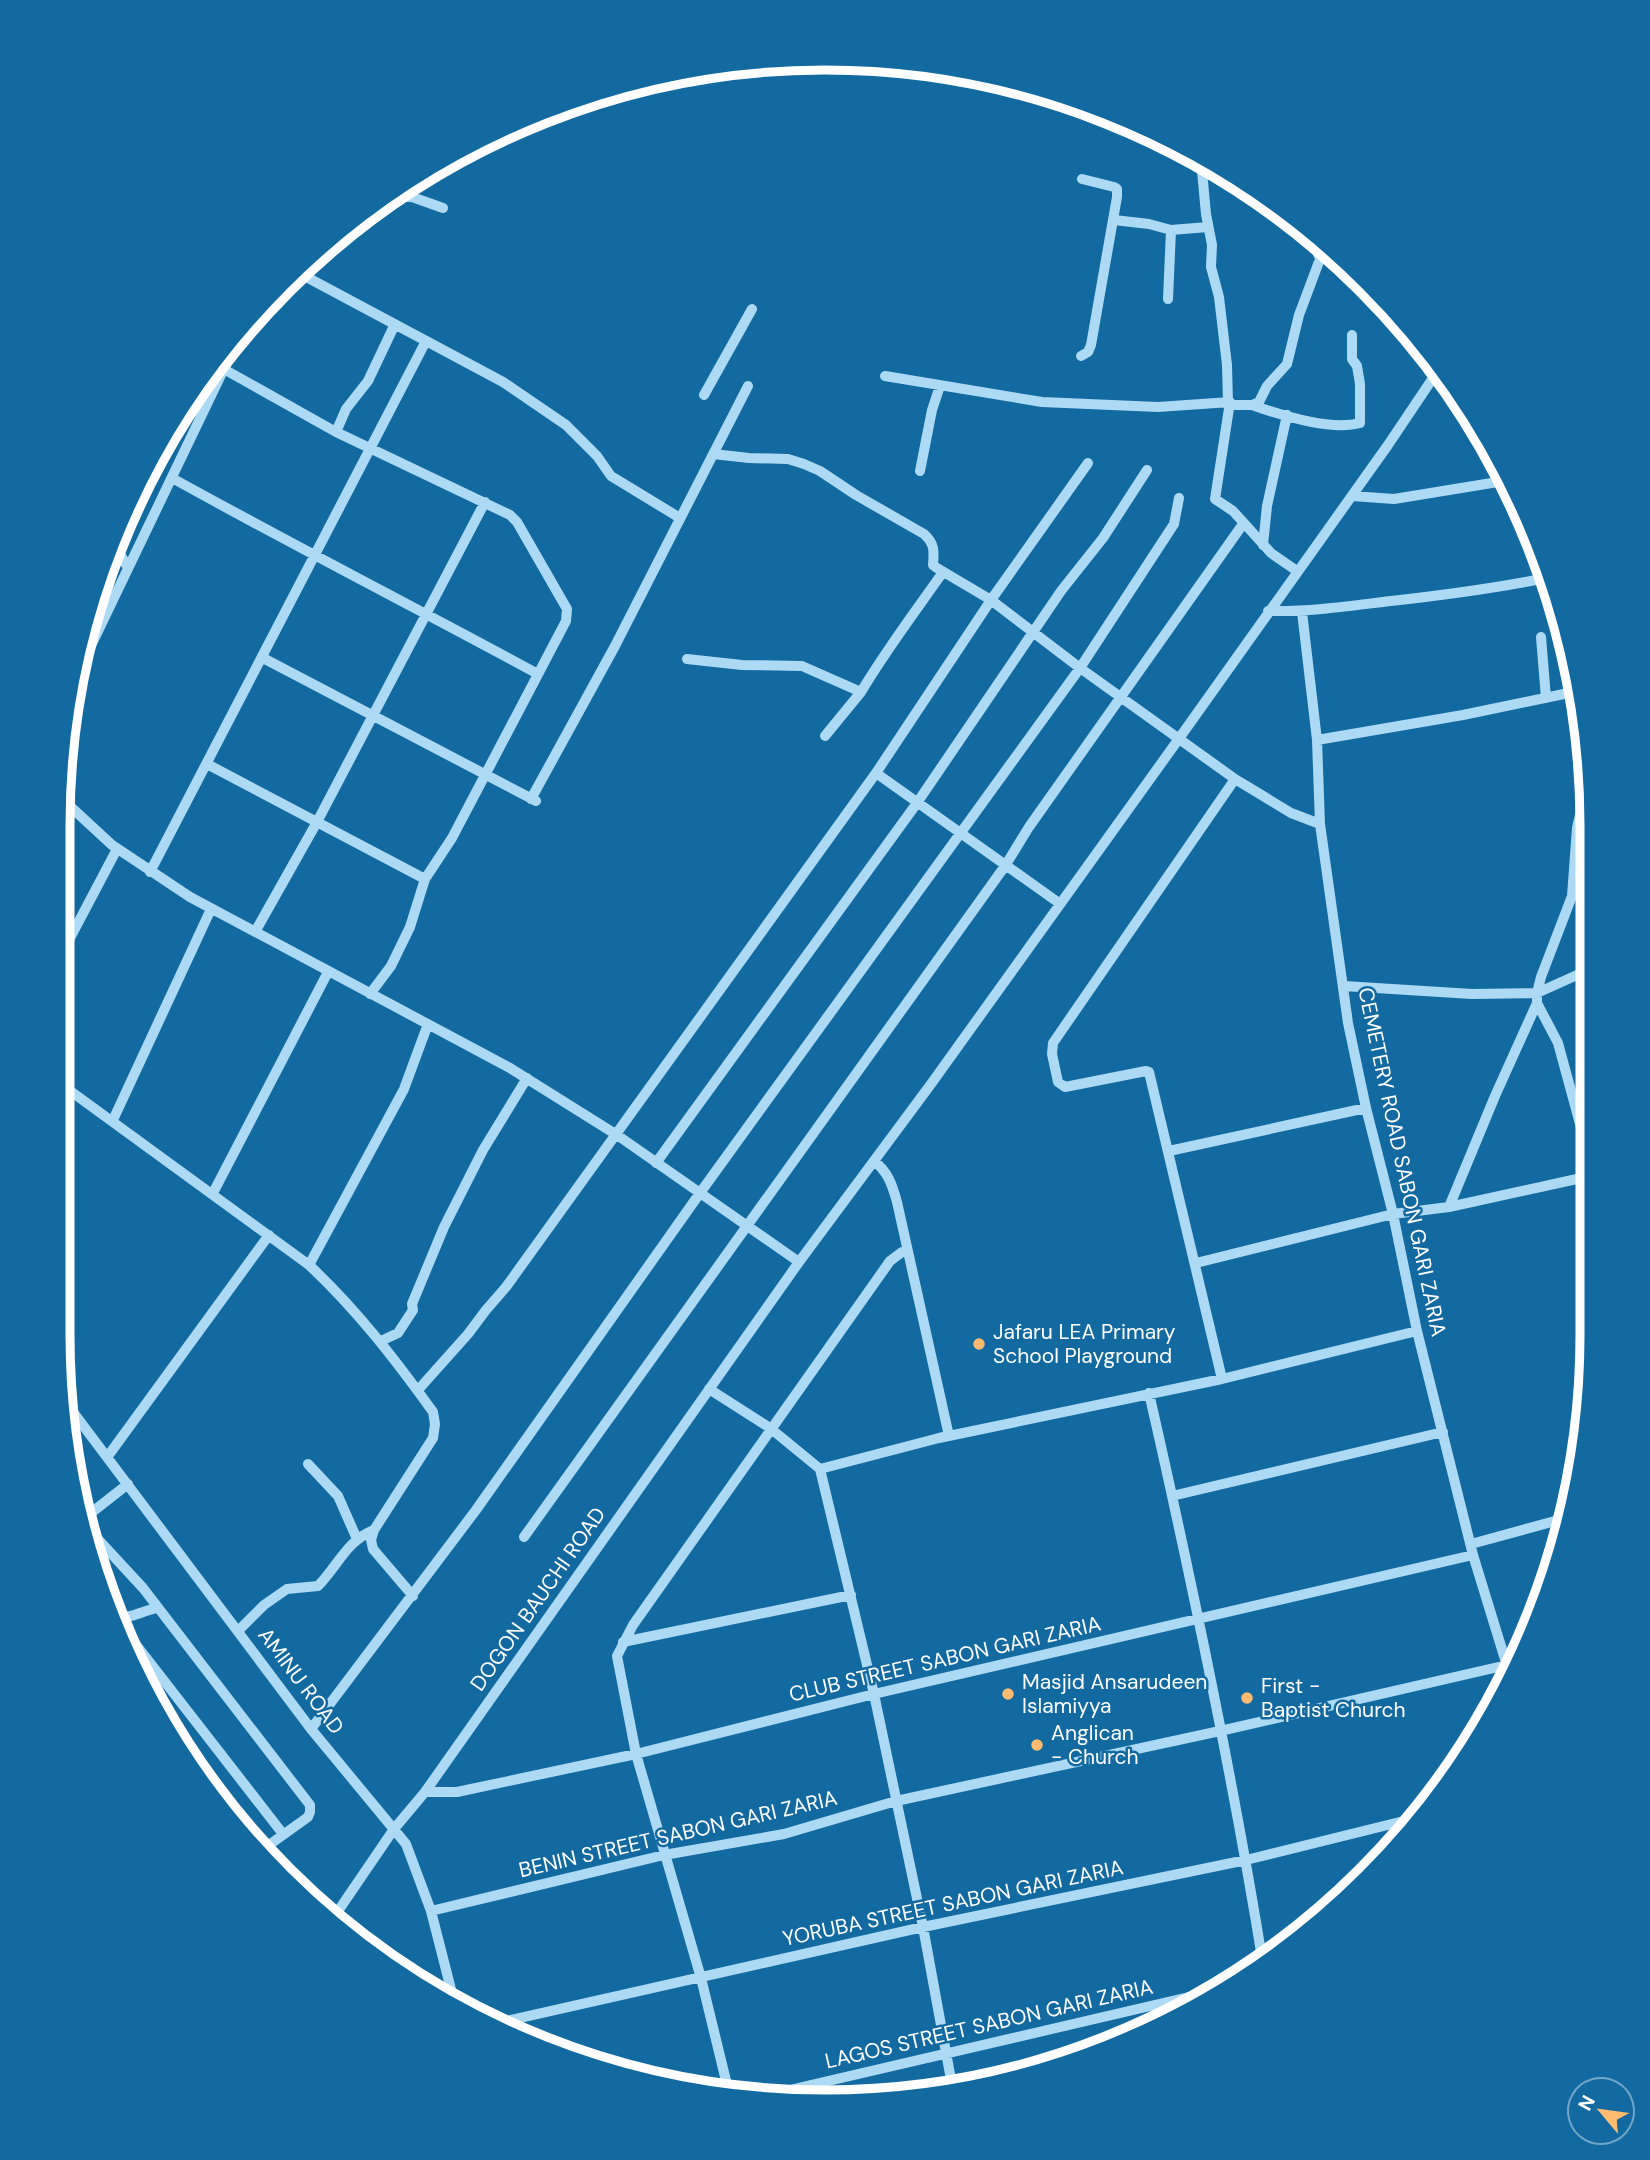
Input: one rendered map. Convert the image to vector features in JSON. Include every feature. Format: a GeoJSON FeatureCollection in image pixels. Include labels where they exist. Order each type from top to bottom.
{"type":"FeatureCollection","features":[{"type":"Feature","properties":{"kind":"street"},"geometry":{"type":"LineString","coordinates":[[1202,171],[1212,245],[1211,267],[1219,297],[1227,365],[1229,404],[1215,499],[1233,511],[1263,545],[1297,571]]}},
{"type":"Feature","properties":{"kind":"street"},"geometry":{"type":"LineString","coordinates":[[1081,356],[1088,352],[1091,345],[1114,220],[1116,189],[1082,179]]}},
{"type":"Feature","properties":{"kind":"street"},"geometry":{"type":"LineString","coordinates":[[406,197],[443,208]]}},
{"type":"Feature","properties":{"kind":"street"},"geometry":{"type":"LineString","coordinates":[[1114,220],[1171,229],[1208,227]]}},
{"type":"Feature","properties":{"kind":"street"},"geometry":{"type":"LineString","coordinates":[[1168,299],[1171,229]]}},
{"type":"Feature","properties":{"kind":"street"},"geometry":{"type":"LineString","coordinates":[[1252,405],[1259,402],[1267,386],[1287,364],[1299,315],[1324,258]]}},
{"type":"Feature","properties":{"kind":"street"},"geometry":{"type":"LineString","coordinates":[[306,277],[503,382],[543,407],[583,441],[611,475],[680,519]]}},
{"type":"Feature","properties":{"kind":"street"},"geometry":{"type":"LineString","coordinates":[[704,395],[752,309]]}},
{"type":"Feature","properties":{"kind":"street"},"geometry":{"type":"LineString","coordinates":[[336,432],[346,408],[368,381],[395,324]]}},
{"type":"Feature","properties":{"kind":"street"},"geometry":{"type":"LineString","coordinates":[[885,376],[1042,402],[1108,406],[1252,405],[1286,415],[1341,425],[1360,423],[1360,384],[1357,366],[1352,359],[1352,335]]}},
{"type":"Feature","properties":{"kind":"street"},"geometry":{"type":"LineString","coordinates":[[150,872],[426,341]]}},
{"type":"Feature","properties":{"kind":"street"},"geometry":{"type":"LineString","coordinates":[[95,634],[226,365]]}},
{"type":"Feature","properties":{"kind":"street"},"geometry":{"type":"LineString","coordinates":[[224,369],[336,432],[514,518],[566,605],[566,621],[452,838],[425,880],[410,927],[391,966],[370,995]]}},
{"type":"Feature","properties":{"kind":"street","name":"DOGON BAUCHI ROAD"},"geometry":{"type":"LineString","coordinates":[[338,1912],[799,1262],[1178,740],[1433,378]]}},
{"type":"Feature","properties":{"kind":"street"},"geometry":{"type":"LineString","coordinates":[[263,658],[533,800],[748,386]]}},
{"type":"Feature","properties":{"kind":"street"},"geometry":{"type":"LineString","coordinates":[[920,471],[932,410],[940,386]]}},
{"type":"Feature","properties":{"kind":"street"},"geometry":{"type":"LineString","coordinates":[[1263,545],[1267,506],[1286,415]]}},
{"type":"Feature","properties":{"kind":"street"},"geometry":{"type":"LineString","coordinates":[[713,454],[788,459],[820,471],[924,534],[934,548],[933,565],[991,600],[1033,634],[1235,779],[1273,804],[1320,824]]}},
{"type":"Feature","properties":{"kind":"street"},"geometry":{"type":"LineString","coordinates":[[418,1390],[506,1287],[617,1135],[876,773],[991,600],[1088,463]]}},
{"type":"Feature","properties":{"kind":"street"},"geometry":{"type":"LineString","coordinates":[[656,1163],[917,803],[1061,591],[1103,538],[1147,470]]}},
{"type":"Feature","properties":{"kind":"street"},"geometry":{"type":"LineString","coordinates":[[172,478],[314,557],[426,613],[538,674]]}},
{"type":"Feature","properties":{"kind":"street"},"geometry":{"type":"LineString","coordinates":[[1352,496],[1394,499],[1497,482]]}},
{"type":"Feature","properties":{"kind":"street"},"geometry":{"type":"LineString","coordinates":[[312,1729],[413,1596],[700,1193],[1080,668],[1174,524],[1179,498]]}},
{"type":"Feature","properties":{"kind":"street"},"geometry":{"type":"LineString","coordinates":[[255,932],[317,822],[485,502]]}},
{"type":"Feature","properties":{"kind":"street"},"geometry":{"type":"LineString","coordinates":[[524,1537],[1005,866],[1029,827],[1243,524]]}},
{"type":"Feature","properties":{"kind":"street"},"geometry":{"type":"LineString","coordinates":[[120,554],[128,568]]}},
{"type":"Feature","properties":{"kind":"street"},"geometry":{"type":"LineString","coordinates":[[825,736],[861,692],[881,658],[943,572]]}},
{"type":"Feature","properties":{"kind":"street"},"geometry":{"type":"LineString","coordinates":[[1268,611],[1301,612],[1497,588],[1539,579]]}},
{"type":"Feature","properties":{"kind":"street","name":"CEMETERY ROAD SABON GARI ZARIA"},"geometry":{"type":"LineString","coordinates":[[1301,612],[1317,740],[1320,824],[1348,1023],[1393,1214],[1417,1331],[1472,1550],[1506,1660]]}},
{"type":"Feature","properties":{"kind":"street"},"geometry":{"type":"LineString","coordinates":[[1541,637],[1546,698]]}},
{"type":"Feature","properties":{"kind":"street"},"geometry":{"type":"LineString","coordinates":[[687,659],[742,666],[802,666],[861,692]]}},
{"type":"Feature","properties":{"kind":"street"},"geometry":{"type":"LineString","coordinates":[[1317,740],[1463,715],[1568,693]]}},
{"type":"Feature","properties":{"kind":"street"},"geometry":{"type":"LineString","coordinates":[[207,764],[425,880]]}},
{"type":"Feature","properties":{"kind":"street"},"geometry":{"type":"LineString","coordinates":[[876,773],[1059,903]]}},
{"type":"Feature","properties":{"kind":"street"},"geometry":{"type":"LineString","coordinates":[[1222,1379],[1149,1072],[1065,1087],[1058,1082],[1052,1050],[1054,1043],[1235,779]]}},
{"type":"Feature","properties":{"kind":"street"},"geometry":{"type":"LineString","coordinates":[[71,807],[117,849],[150,872],[211,909],[527,1078],[617,1135],[799,1262]]}},
{"type":"Feature","properties":{"kind":"street"},"geometry":{"type":"LineString","coordinates":[[1449,1207],[1537,998],[1541,977],[1572,896],[1580,835]]}},
{"type":"Feature","properties":{"kind":"street"},"geometry":{"type":"LineString","coordinates":[[70,938],[117,849]]}},
{"type":"Feature","properties":{"kind":"street"},"geometry":{"type":"LineString","coordinates":[[113,1120],[211,909]]}},
{"type":"Feature","properties":{"kind":"street"},"geometry":{"type":"LineString","coordinates":[[213,1193],[328,972]]}},
{"type":"Feature","properties":{"kind":"street"},"geometry":{"type":"LineString","coordinates":[[1344,986],[1537,998],[1580,974]]}},
{"type":"Feature","properties":{"kind":"street"},"geometry":{"type":"LineString","coordinates":[[1537,998],[1558,1043],[1580,1124]]}},
{"type":"Feature","properties":{"kind":"street"},"geometry":{"type":"LineString","coordinates":[[309,1265],[404,1089],[428,1024]]}},
{"type":"Feature","properties":{"kind":"street"},"geometry":{"type":"LineString","coordinates":[[381,1341],[398,1333],[413,1310],[412,1304],[444,1227],[483,1150],[527,1078]]}},
{"type":"Feature","properties":{"kind":"street"},"geometry":{"type":"LineString","coordinates":[[70,1090],[309,1265],[334,1288],[381,1341],[433,1412],[433,1438],[374,1530],[371,1540],[373,1549],[413,1596]]}},
{"type":"Feature","properties":{"kind":"street"},"geometry":{"type":"LineString","coordinates":[[1169,1151],[1366,1108]]}},
{"type":"Feature","properties":{"kind":"street"},"geometry":{"type":"LineString","coordinates":[[874,1161],[889,1177],[897,1202],[949,1436]]}},
{"type":"Feature","properties":{"kind":"street"},"geometry":{"type":"LineString","coordinates":[[1196,1263],[1393,1214],[1449,1207],[1580,1178]]}},
{"type":"Feature","properties":{"kind":"street"},"geometry":{"type":"LineString","coordinates":[[108,1456],[269,1235]]}},
{"type":"Feature","properties":{"kind":"street"},"geometry":{"type":"LineString","coordinates":[[726,2084],[701,1978],[636,1754],[617,1656],[623,1642],[769,1429],[890,1261],[902,1252],[908,1252]]}},
{"type":"Feature","properties":{"kind":"street"},"geometry":{"type":"LineString","coordinates":[[820,1469],[949,1436],[1222,1379],[1417,1331]]}},
{"type":"Feature","properties":{"kind":"street"},"geometry":{"type":"LineString","coordinates":[[709,1389],[769,1429],[820,1469],[874,1694],[923,1927],[951,2079]]}},
{"type":"Feature","properties":{"kind":"street"},"geometry":{"type":"LineString","coordinates":[[1149,1393],[1246,1860],[1261,1951]]}},
{"type":"Feature","properties":{"kind":"street","name":"AMINU ROAD"},"geometry":{"type":"LineString","coordinates":[[74,1414],[312,1729],[406,1844],[430,1912],[452,1992]]}},
{"type":"Feature","properties":{"kind":"street"},"geometry":{"type":"LineString","coordinates":[[1172,1496],[1443,1432]]}},
{"type":"Feature","properties":{"kind":"street"},"geometry":{"type":"LineString","coordinates":[[308,1464],[338,1496],[357,1539]]}},
{"type":"Feature","properties":{"kind":"street"},"geometry":{"type":"LineString","coordinates":[[92,1512],[128,1484]]}},
{"type":"Feature","properties":{"kind":"street","name":"CLUB STREET SABON GARI ZARIA"},"geometry":{"type":"LineString","coordinates":[[425,1792],[457,1792],[636,1754],[874,1694],[1197,1620],[1472,1550],[1556,1521]]}},
{"type":"Feature","properties":{"kind":"street"},"geometry":{"type":"LineString","coordinates":[[238,1631],[264,1605],[287,1589],[317,1586],[357,1539],[374,1530]]}},
{"type":"Feature","properties":{"kind":"street"},"geometry":{"type":"LineString","coordinates":[[99,1540],[157,1608],[310,1804],[308,1817],[268,1845]]}},
{"type":"Feature","properties":{"kind":"street"},"geometry":{"type":"LineString","coordinates":[[623,1642],[851,1595]]}},
{"type":"Feature","properties":{"kind":"street"},"geometry":{"type":"LineString","coordinates":[[125,1619],[157,1608]]}},
{"type":"Feature","properties":{"kind":"street"},"geometry":{"type":"LineString","coordinates":[[134,1638],[283,1834]]}},
{"type":"Feature","properties":{"kind":"street","name":"BENIN STREET SABON GARI ZARIA"},"geometry":{"type":"LineString","coordinates":[[430,1912],[664,1855],[784,1834],[896,1801],[1502,1668]]}},
{"type":"Feature","properties":{"kind":"street","name":"YORUBA STREET SABON GARI ZARIA"},"geometry":{"type":"LineString","coordinates":[[509,2021],[923,1927],[1246,1860],[1403,1821]]}},
{"type":"Feature","properties":{"kind":"street","name":"LAGOS STREET SABON GARI ZARIA"},"geometry":{"type":"LineString","coordinates":[[795,2089],[1185,1998]]}},
{"type":"Feature","properties":{"kind":"place","name":"Jafaru LEA Primary School Playground"},"geometry":{"type":"Point","coordinates":[979,1344]}},
{"type":"Feature","properties":{"kind":"place","name":"Masjid Ansarudeen Islamiyya"},"geometry":{"type":"Point","coordinates":[1008,1694]}},
{"type":"Feature","properties":{"kind":"place","name":"First - Baptist Church"},"geometry":{"type":"Point","coordinates":[1247,1698]}},
{"type":"Feature","properties":{"kind":"place","name":"Anglican - Church"},"geometry":{"type":"Point","coordinates":[1037,1745]}}]}
